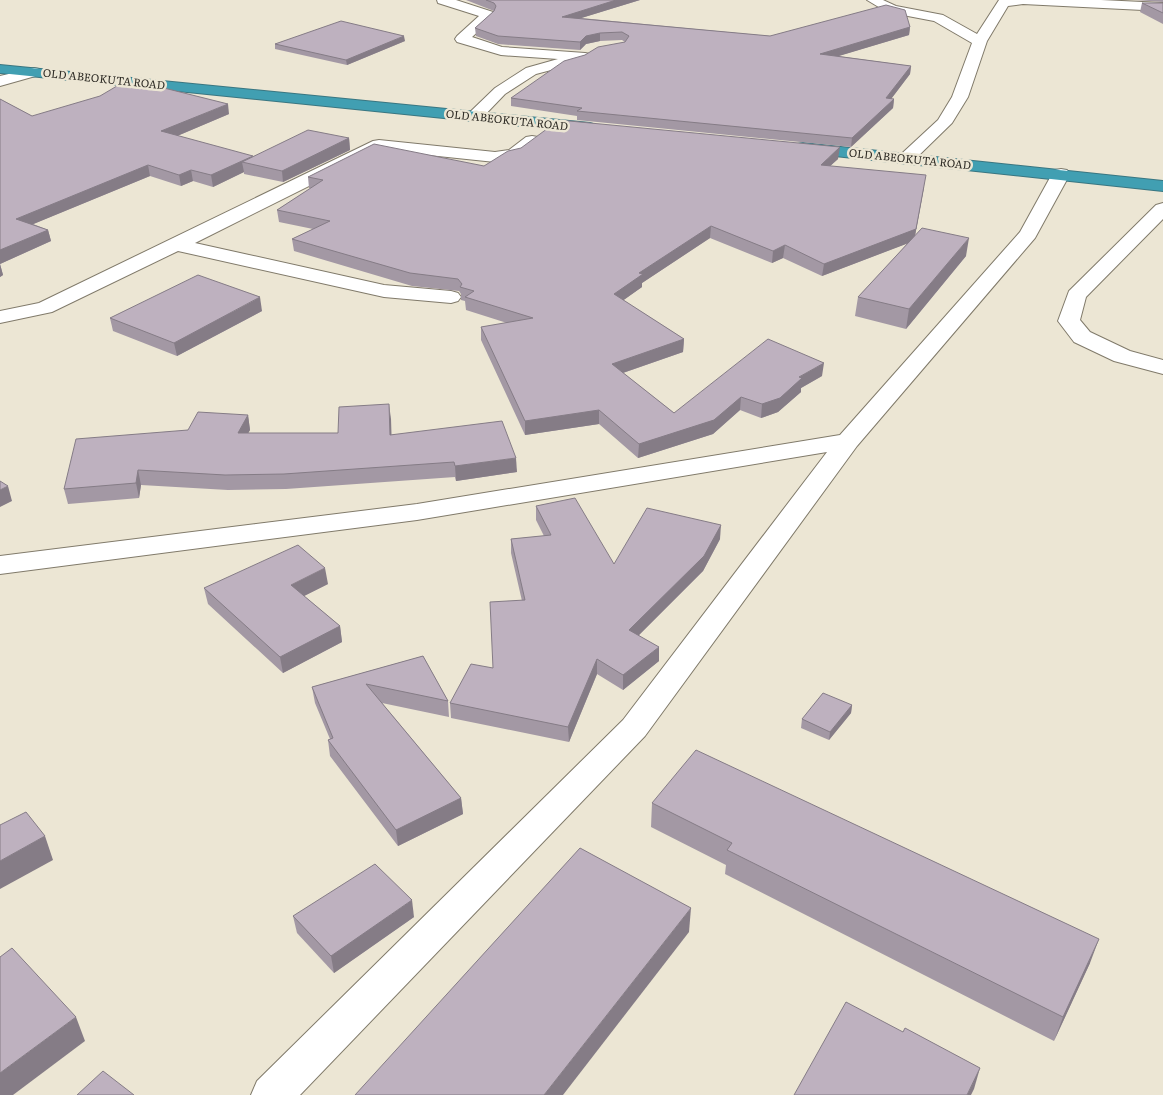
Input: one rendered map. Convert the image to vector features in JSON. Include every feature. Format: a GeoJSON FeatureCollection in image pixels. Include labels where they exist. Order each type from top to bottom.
{"type":"FeatureCollection","features":[{"type":"Feature","properties":{"kind":"highway","name":"OLD ABEOKUTA ROAD"},"geometry":{"type":"LineString","coordinates":[[0,69],[602,130]]}},
{"type":"Feature","properties":{"kind":"highway","name":"OLD ABEOKUTA ROAD"},"geometry":{"type":"LineString","coordinates":[[788,147],[1163,186]]}},
{"type":"Feature","properties":{"kind":"street"},"geometry":{"type":"LineString","coordinates":[[442,0],[488,15],[462,39],[502,51],[584,57]]}},
{"type":"Feature","properties":{"kind":"street"},"geometry":{"type":"LineString","coordinates":[[873,0],[892,9],[938,18],[980,41]]}},
{"type":"Feature","properties":{"kind":"street"},"geometry":{"type":"LineString","coordinates":[[906,158],[944,123],[960,97],[980,41],[1004,1],[1023,0],[1163,7]]}},
{"type":"Feature","properties":{"kind":"street"},"geometry":{"type":"LineString","coordinates":[[474,117],[500,91],[531,71],[584,57],[592,49],[601,48]]}},
{"type":"Feature","properties":{"kind":"street"},"geometry":{"type":"LineString","coordinates":[[0,81],[34,72]]}},
{"type":"Feature","properties":{"kind":"street"},"geometry":{"type":"LineString","coordinates":[[0,317],[44,308],[379,145],[495,157],[514,154],[553,125]]}},
{"type":"Feature","properties":{"kind":"street"},"geometry":{"type":"LineString","coordinates":[[272,1095],[634,728],[848,441],[1028,234],[1061,174]]}},
{"type":"Feature","properties":{"kind":"street"},"geometry":{"type":"LineString","coordinates":[[1163,210],[1076,295],[1069,321],[1082,337],[1122,356],[1163,367]]}},
{"type":"Feature","properties":{"kind":"street"},"geometry":{"type":"LineString","coordinates":[[176,245],[384,291],[451,297]]}},
{"type":"Feature","properties":{"kind":"street"},"geometry":{"type":"LineString","coordinates":[[0,566],[417,512],[848,441]]}},
{"type":"Feature","properties":{"kind":"building"},"geometry":{"type":"Polygon","coordinates":[[[486,0],[616,0],[562,17],[770,36],[886,5],[905,10],[910,27],[820,54],[911,66],[886,98],[894,99],[852,138],[577,111],[582,108],[511,98],[564,61],[585,55],[598,47],[625,42],[629,36],[622,32],[600,33],[586,36],[580,42],[498,36],[475,28],[494,11],[496,6],[494,3],[486,0]]]}},
{"type":"Feature","properties":{"kind":"building"},"geometry":{"type":"Polygon","coordinates":[[[1142,3],[1163,3],[1163,13],[1142,3]]]}},
{"type":"Feature","properties":{"kind":"building"},"geometry":{"type":"Polygon","coordinates":[[[341,21],[404,36],[346,60],[275,44],[341,21]]]}},
{"type":"Feature","properties":{"kind":"building"},"geometry":{"type":"Polygon","coordinates":[[[122,83],[164,88],[228,104],[161,131],[253,156],[211,175],[191,170],[179,175],[148,165],[16,219],[48,230],[0,250],[0,99],[32,116],[100,96],[122,83]]]}},
{"type":"Feature","properties":{"kind":"building"},"geometry":{"type":"Polygon","coordinates":[[[559,120],[840,147],[821,165],[926,175],[916,229],[824,264],[785,245],[773,251],[711,226],[639,273],[643,274],[614,294],[684,339],[612,364],[674,413],[768,339],[824,363],[799,377],[802,378],[780,398],[762,404],[741,397],[714,420],[639,444],[599,410],[525,421],[481,327],[533,318],[465,297],[474,291],[460,287],[462,284],[458,279],[410,273],[292,239],[330,221],[277,210],[323,180],[308,177],[374,144],[484,166],[508,151],[521,148],[559,120]]]}},
{"type":"Feature","properties":{"kind":"building"},"geometry":{"type":"Polygon","coordinates":[[[308,130],[349,138],[282,171],[242,162],[308,130]]]}},
{"type":"Feature","properties":{"kind":"building"},"geometry":{"type":"Polygon","coordinates":[[[922,228],[969,238],[909,309],[858,297],[922,228]]]}},
{"type":"Feature","properties":{"kind":"building"},"geometry":{"type":"Polygon","coordinates":[[[198,275],[260,297],[174,343],[110,318],[198,275]]]}},
{"type":"Feature","properties":{"kind":"building"},"geometry":{"type":"Polygon","coordinates":[[[389,404],[390,435],[502,421],[516,458],[455,466],[454,462],[284,474],[225,475],[138,470],[136,483],[64,489],[76,439],[188,430],[198,412],[248,415],[238,433],[338,433],[339,407],[389,404]]]}},
{"type":"Feature","properties":{"kind":"building"},"geometry":{"type":"Polygon","coordinates":[[[0,481],[8,486],[0,490],[0,481]]]}},
{"type":"Feature","properties":{"kind":"building"},"geometry":{"type":"Polygon","coordinates":[[[575,498],[614,564],[647,508],[721,525],[704,556],[629,630],[659,647],[623,675],[597,659],[568,727],[450,703],[471,664],[493,668],[490,602],[525,600],[511,539],[551,535],[536,506],[575,498]]]}},
{"type":"Feature","properties":{"kind":"building"},"geometry":{"type":"Polygon","coordinates":[[[298,545],[325,568],[291,585],[340,626],[280,657],[204,588],[298,545]]]}},
{"type":"Feature","properties":{"kind":"building"},"geometry":{"type":"Polygon","coordinates":[[[423,656],[448,701],[366,684],[461,798],[396,830],[328,740],[333,738],[312,687],[423,656]]]}},
{"type":"Feature","properties":{"kind":"building"},"geometry":{"type":"Polygon","coordinates":[[[823,693],[852,705],[830,732],[802,719],[823,693]]]}},
{"type":"Feature","properties":{"kind":"building"},"geometry":{"type":"Polygon","coordinates":[[[696,750],[1099,939],[1063,1017],[727,850],[732,843],[652,803],[696,750]]]}},
{"type":"Feature","properties":{"kind":"building"},"geometry":{"type":"Polygon","coordinates":[[[26,812],[45,836],[0,861],[0,825],[26,812]]]}},
{"type":"Feature","properties":{"kind":"building"},"geometry":{"type":"Polygon","coordinates":[[[580,848],[691,908],[544,1095],[355,1095],[580,848]]]}},
{"type":"Feature","properties":{"kind":"building"},"geometry":{"type":"Polygon","coordinates":[[[375,864],[412,900],[331,956],[293,916],[375,864]]]}},
{"type":"Feature","properties":{"kind":"building"},"geometry":{"type":"Polygon","coordinates":[[[12,948],[76,1017],[0,1073],[0,957],[12,948]]]}},
{"type":"Feature","properties":{"kind":"building"},"geometry":{"type":"Polygon","coordinates":[[[846,1002],[903,1032],[905,1028],[980,1068],[967,1095],[794,1095],[846,1002]]]}},
{"type":"Feature","properties":{"kind":"building"},"geometry":{"type":"Polygon","coordinates":[[[103,1071],[134,1095],[77,1095],[103,1071]]]}}]}
